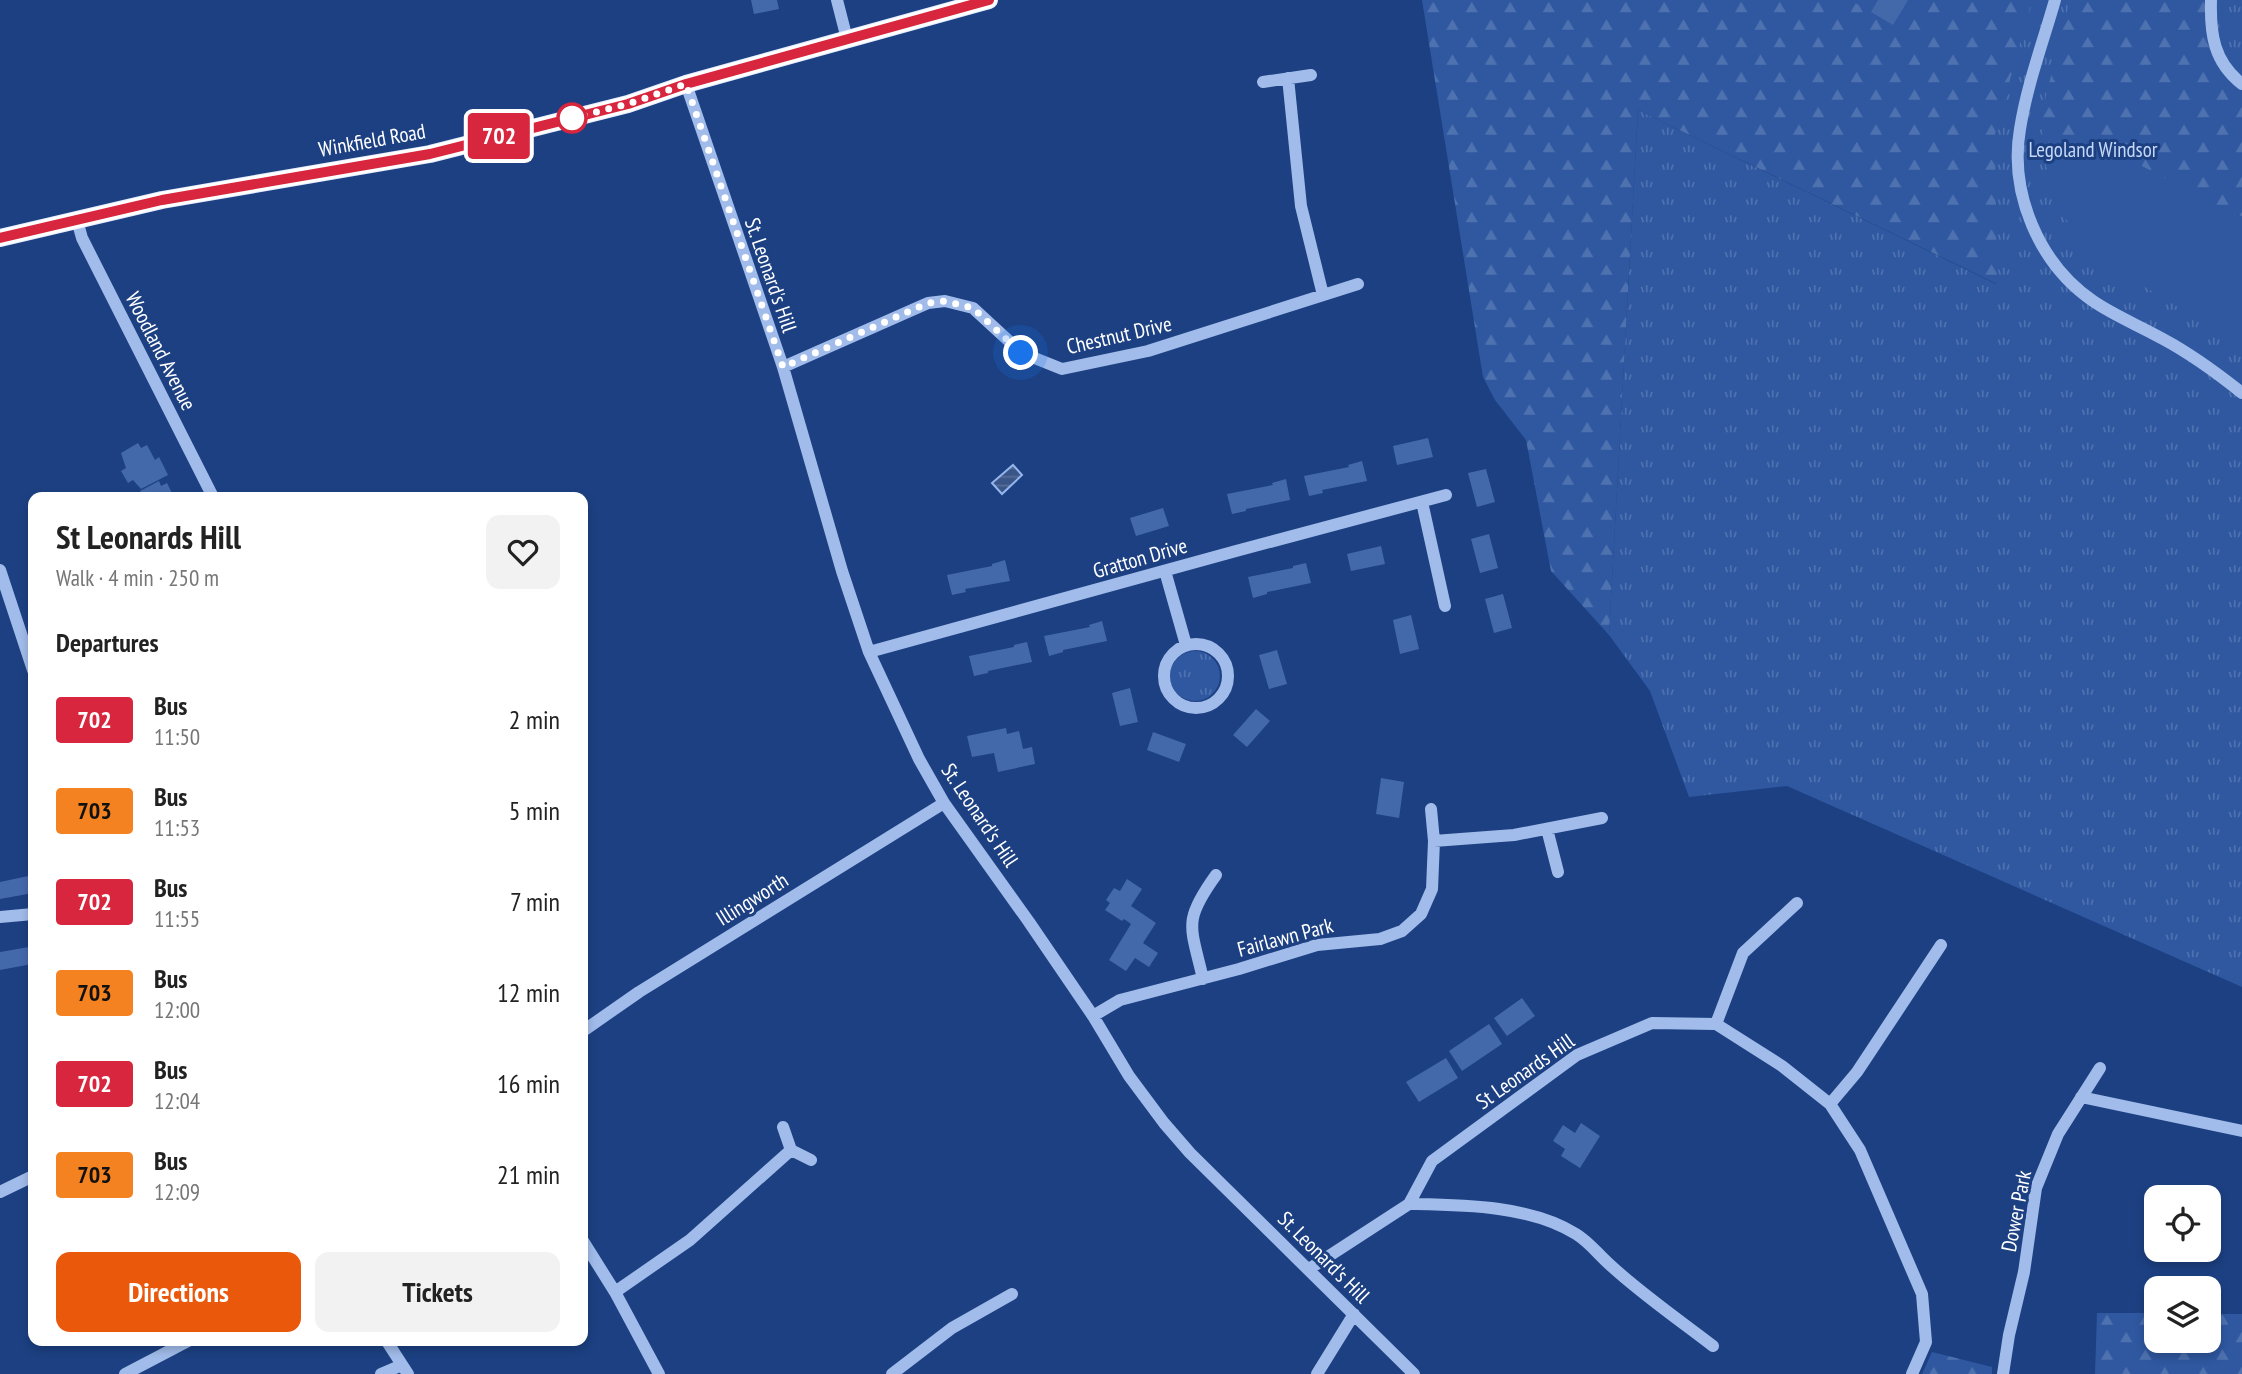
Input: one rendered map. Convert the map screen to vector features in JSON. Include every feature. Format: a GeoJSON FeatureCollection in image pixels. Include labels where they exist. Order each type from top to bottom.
{"type":"FeatureCollection","features":[{"type":"Feature","properties":{"kind":"main road","name":"Winkfield Road"},"geometry":{"type":"LineString","coordinates":[[0,238],[162,200],[430,154],[628,104],[686,84],[989,0]]}},
{"type":"Feature","properties":{"kind":"street"},"geometry":{"type":"LineString","coordinates":[[837,0],[848,40]]}},
{"type":"Feature","properties":{"kind":"street"},"geometry":{"type":"LineString","coordinates":[[2055,0],[2020,130],[2022,197],[2033,228],[2049,257],[2082,293],[2195,358],[2242,393]]}},
{"type":"Feature","properties":{"kind":"street"},"geometry":{"type":"LineString","coordinates":[[2211,0],[2217,54],[2227,72],[2242,84]]}},
{"type":"Feature","properties":{"kind":"street"},"geometry":{"type":"LineString","coordinates":[[1263,82],[1311,75]]}},
{"type":"Feature","properties":{"kind":"street"},"geometry":{"type":"LineString","coordinates":[[1288,78],[1301,206],[1323,295]]}},
{"type":"Feature","properties":{"kind":"street","name":"St. Leonard's Hill"},"geometry":{"type":"LineString","coordinates":[[686,84],[783,367],[842,571],[869,653],[919,760],[944,803],[998,876],[1093,1016],[1129,1076],[1164,1123],[1190,1153],[1413,1374]]}},
{"type":"Feature","properties":{"kind":"street","name":"Woodland Avenue"},"geometry":{"type":"LineString","coordinates":[[77,220],[88,250],[210,492]]}},
{"type":"Feature","properties":{"kind":"street","name":"Chestnut Drive"},"geometry":{"type":"LineString","coordinates":[[783,367],[928,303],[945,301],[973,308],[1021,353],[1062,369],[1148,351],[1358,284]]}},
{"type":"Feature","properties":{"kind":"street","name":"Gratton Drive"},"geometry":{"type":"LineString","coordinates":[[869,653],[1446,495]]}},
{"type":"Feature","properties":{"kind":"street"},"geometry":{"type":"LineString","coordinates":[[1422,502],[1445,606]]}},
{"type":"Feature","properties":{"kind":"street"},"geometry":{"type":"LineString","coordinates":[[0,570],[28,655]]}},
{"type":"Feature","properties":{"kind":"street"},"geometry":{"type":"LineString","coordinates":[[1164,571],[1186,645]]}},
{"type":"Feature","properties":{"kind":"street"},"geometry":{"type":"LineString","coordinates":[[1197,644],[1217,652],[1224,660],[1227,670],[1228,681],[1224,692],[1217,700],[1201,709],[1178,703],[1170,696],[1163,677],[1165,667],[1177,650],[1186,645],[1197,644]]}},
{"type":"Feature","properties":{"kind":"street","name":"Illingworth"},"geometry":{"type":"LineString","coordinates":[[588,1028],[639,992],[944,803]]}},
{"type":"Feature","properties":{"kind":"street","name":"Fairlawn Park"},"geometry":{"type":"LineString","coordinates":[[1093,1016],[1120,1000],[1317,945],[1380,939],[1402,931],[1421,914],[1428,901],[1433,879],[1431,809]]}},
{"type":"Feature","properties":{"kind":"street"},"geometry":{"type":"LineString","coordinates":[[1434,841],[1514,835],[1602,818]]}},
{"type":"Feature","properties":{"kind":"street"},"geometry":{"type":"LineString","coordinates":[[1547,829],[1558,872]]}},
{"type":"Feature","properties":{"kind":"street"},"geometry":{"type":"LineString","coordinates":[[1203,979],[1191,919],[1194,908],[1216,875]]}},
{"type":"Feature","properties":{"kind":"street"},"geometry":{"type":"LineString","coordinates":[[1797,903],[1743,953],[1716,1024],[1782,1066],[1830,1104],[1860,1150],[1922,1294],[1926,1342],[1912,1374]]}},
{"type":"Feature","properties":{"kind":"street"},"geometry":{"type":"LineString","coordinates":[[0,917],[28,914]]}},
{"type":"Feature","properties":{"kind":"street"},"geometry":{"type":"LineString","coordinates":[[1830,1104],[1857,1072],[1941,945]]}},
{"type":"Feature","properties":{"kind":"street","name":"St Leonards Hill"},"geometry":{"type":"LineString","coordinates":[[1309,1269],[1409,1204],[1432,1161],[1577,1055],[1652,1023],[1716,1024]]}},
{"type":"Feature","properties":{"kind":"street","name":"Dower Park"},"geometry":{"type":"LineString","coordinates":[[2003,1374],[2024,1272],[2036,1188],[2058,1134],[2100,1068]]}},
{"type":"Feature","properties":{"kind":"street"},"geometry":{"type":"LineString","coordinates":[[2081,1097],[2242,1131]]}},
{"type":"Feature","properties":{"kind":"street"},"geometry":{"type":"LineString","coordinates":[[783,1127],[791,1150],[811,1160]]}},
{"type":"Feature","properties":{"kind":"street"},"geometry":{"type":"LineString","coordinates":[[615,1292],[690,1240],[791,1150]]}},
{"type":"Feature","properties":{"kind":"street"},"geometry":{"type":"LineString","coordinates":[[0,1192],[28,1178]]}},
{"type":"Feature","properties":{"kind":"street"},"geometry":{"type":"LineString","coordinates":[[1409,1204],[1481,1205],[1552,1223],[1582,1238],[1608,1264],[1713,1346]]}},
{"type":"Feature","properties":{"kind":"street"},"geometry":{"type":"LineString","coordinates":[[588,1249],[615,1292],[659,1374]]}},
{"type":"Feature","properties":{"kind":"street"},"geometry":{"type":"LineString","coordinates":[[892,1374],[952,1328],[1012,1294]]}},
{"type":"Feature","properties":{"kind":"street"},"geometry":{"type":"LineString","coordinates":[[1317,1374],[1354,1314]]}},
{"type":"Feature","properties":{"kind":"street"},"geometry":{"type":"LineString","coordinates":[[125,1374],[179,1346]]}},
{"type":"Feature","properties":{"kind":"street"},"geometry":{"type":"LineString","coordinates":[[381,1374],[405,1369],[390,1346]]}},
{"type":"Feature","properties":{"kind":"green space"},"geometry":{"type":"Polygon","coordinates":[[[1422,0],[1850,0],[1893,25],[1908,0],[2032,0],[1995,134],[1997,284],[1638,110],[1609,635],[1551,571],[1526,440],[1495,400],[1483,377],[1422,0]]]}},
{"type":"Feature","properties":{"kind":"green space","name":"Legoland Windsor"},"geometry":{"type":"Polygon","coordinates":[[[1621,0],[2242,0],[2242,987],[1787,786],[1689,797],[1650,691],[1609,635],[1638,110],[1996,284],[1996,263],[1621,0]]]}},
{"type":"Feature","properties":{"kind":"green space"},"geometry":{"type":"Polygon","coordinates":[[[2070,0],[2207,0],[2209,36],[2223,74],[2242,90],[2242,216],[2228,215],[2186,189],[2091,140],[2044,159],[2041,116],[2070,0]]]}},
{"type":"Feature","properties":{"kind":"green space","name":"Legoland Windsor"},"geometry":{"type":"Polygon","coordinates":[[[2091,140],[2186,189],[2228,215],[2242,216],[2242,348],[2082,249],[2058,204],[2044,159],[2091,140]]]}},
{"type":"Feature","properties":{"kind":"green space"},"geometry":{"type":"Polygon","coordinates":[[[1195,651],[1213,658],[1220,676],[1213,694],[1195,701],[1177,694],[1170,676],[1177,658],[1195,651]]]}},
{"type":"Feature","properties":{"kind":"green space"},"geometry":{"type":"Polygon","coordinates":[[[2097,1313],[2144,1313],[2144,1353],[2221,1353],[2221,1314],[2242,1314],[2242,1374],[2095,1374],[2097,1313]]]}},
{"type":"Feature","properties":{"kind":"green space"},"geometry":{"type":"Polygon","coordinates":[[[1932,1352],[1992,1367],[1992,1374],[1922,1374],[1932,1352]]]}},
{"type":"Feature","properties":{"kind":"shaded area"},"geometry":{"type":"Polygon","coordinates":[[[1013,465],[1022,475],[1002,494],[992,483],[1013,465]]]}},
{"type":"Feature","properties":{"kind":"building"},"geometry":{"type":"Polygon","coordinates":[[[751,0],[777,0],[779,9],[754,14],[751,0]]]}},
{"type":"Feature","properties":{"kind":"building"},"geometry":{"type":"Polygon","coordinates":[[[1878,0],[1908,0],[1893,25],[1871,12],[1878,0]]]}},
{"type":"Feature","properties":{"kind":"building"},"geometry":{"type":"Polygon","coordinates":[[[1428,438],[1433,457],[1397,465],[1393,446],[1428,438]]]}},
{"type":"Feature","properties":{"kind":"building"},"geometry":{"type":"Polygon","coordinates":[[[138,443],[141,448],[147,445],[155,460],[159,457],[168,475],[141,489],[133,480],[128,483],[121,471],[126,468],[121,453],[138,443]]]}},
{"type":"Feature","properties":{"kind":"building"},"geometry":{"type":"Polygon","coordinates":[[[1362,461],[1367,481],[1322,490],[1323,493],[1309,496],[1304,476],[1349,467],[1348,465],[1362,461]]]}},
{"type":"Feature","properties":{"kind":"building"},"geometry":{"type":"Polygon","coordinates":[[[1486,469],[1495,502],[1477,507],[1468,473],[1486,469]]]}},
{"type":"Feature","properties":{"kind":"building"},"geometry":{"type":"Polygon","coordinates":[[[1286,479],[1290,500],[1232,514],[1227,494],[1273,485],[1272,483],[1286,479]]]}},
{"type":"Feature","properties":{"kind":"building"},"geometry":{"type":"Polygon","coordinates":[[[159,481],[161,486],[167,483],[172,492],[141,492],[159,481]]]}},
{"type":"Feature","properties":{"kind":"building"},"geometry":{"type":"Polygon","coordinates":[[[1163,508],[1169,526],[1136,536],[1130,518],[1163,508]]]}},
{"type":"Feature","properties":{"kind":"building"},"geometry":{"type":"Polygon","coordinates":[[[1489,534],[1498,568],[1480,573],[1471,539],[1489,534]]]}},
{"type":"Feature","properties":{"kind":"building"},"geometry":{"type":"Polygon","coordinates":[[[1381,546],[1385,564],[1351,571],[1347,554],[1381,546]]]}},
{"type":"Feature","properties":{"kind":"building"},"geometry":{"type":"Polygon","coordinates":[[[1005,560],[1010,581],[965,589],[966,592],[952,595],[947,575],[992,566],[1005,560]]]}},
{"type":"Feature","properties":{"kind":"building"},"geometry":{"type":"Polygon","coordinates":[[[1306,563],[1311,583],[1267,592],[1253,598],[1248,577],[1306,563]]]}},
{"type":"Feature","properties":{"kind":"building"},"geometry":{"type":"Polygon","coordinates":[[[1503,594],[1512,628],[1494,633],[1485,599],[1503,594]]]}},
{"type":"Feature","properties":{"kind":"building"},"geometry":{"type":"Polygon","coordinates":[[[1411,615],[1419,649],[1400,654],[1393,620],[1411,615]]]}},
{"type":"Feature","properties":{"kind":"building"},"geometry":{"type":"Polygon","coordinates":[[[1102,621],[1107,641],[1063,650],[1049,656],[1044,636],[1090,627],[1089,625],[1102,621]]]}},
{"type":"Feature","properties":{"kind":"building"},"geometry":{"type":"Polygon","coordinates":[[[1027,642],[1032,662],[974,676],[969,656],[1027,642]]]}},
{"type":"Feature","properties":{"kind":"building"},"geometry":{"type":"Polygon","coordinates":[[[1277,650],[1287,684],[1269,689],[1259,655],[1277,650]]]}},
{"type":"Feature","properties":{"kind":"building"},"geometry":{"type":"Polygon","coordinates":[[[1130,688],[1138,722],[1120,726],[1112,693],[1130,688]]]}},
{"type":"Feature","properties":{"kind":"building"},"geometry":{"type":"Polygon","coordinates":[[[1256,709],[1270,721],[1247,747],[1233,735],[1256,709]]]}},
{"type":"Feature","properties":{"kind":"building"},"geometry":{"type":"Polygon","coordinates":[[[1006,728],[1007,734],[1019,731],[1023,749],[1032,747],[1035,764],[998,772],[994,753],[972,757],[967,736],[1006,728]]]}},
{"type":"Feature","properties":{"kind":"building"},"geometry":{"type":"Polygon","coordinates":[[[1153,732],[1186,744],[1179,762],[1147,750],[1153,732]]]}},
{"type":"Feature","properties":{"kind":"building"},"geometry":{"type":"Polygon","coordinates":[[[1381,778],[1404,782],[1399,818],[1376,814],[1381,778]]]}},
{"type":"Feature","properties":{"kind":"building"},"geometry":{"type":"Polygon","coordinates":[[[28,876],[28,894],[0,899],[0,882],[28,876]]]}},
{"type":"Feature","properties":{"kind":"building"},"geometry":{"type":"Polygon","coordinates":[[[1127,879],[1142,889],[1131,906],[1156,923],[1143,943],[1158,953],[1149,967],[1135,958],[1126,971],[1109,960],[1131,924],[1105,910],[1110,903],[1106,900],[1114,888],[1120,891],[1127,879]]]}},
{"type":"Feature","properties":{"kind":"building"},"geometry":{"type":"Polygon","coordinates":[[[28,947],[28,965],[0,970],[0,952],[28,947]]]}},
{"type":"Feature","properties":{"kind":"building"},"geometry":{"type":"Polygon","coordinates":[[[1522,998],[1535,1016],[1507,1036],[1494,1018],[1522,998]]]}},
{"type":"Feature","properties":{"kind":"building"},"geometry":{"type":"Polygon","coordinates":[[[1489,1024],[1502,1044],[1462,1071],[1449,1051],[1489,1024]]]}},
{"type":"Feature","properties":{"kind":"building"},"geometry":{"type":"Polygon","coordinates":[[[1446,1058],[1458,1078],[1419,1102],[1406,1082],[1446,1058]]]}},
{"type":"Feature","properties":{"kind":"building"},"geometry":{"type":"Polygon","coordinates":[[[1581,1123],[1600,1136],[1580,1168],[1561,1156],[1565,1149],[1553,1141],[1563,1125],[1575,1133],[1581,1123]]]}},
{"type":"Feature","properties":{"kind":"bus line","name":"702"},"geometry":{"type":"LineString","coordinates":[[0,238],[162,200],[430,154],[628,104],[686,84],[989,0]]}},
{"type":"Feature","properties":{"kind":"route"},"geometry":{"type":"LineString","coordinates":[[572,118],[628,104],[686,84],[783,367],[928,303],[945,301],[973,308],[1021,353]]}}]}
